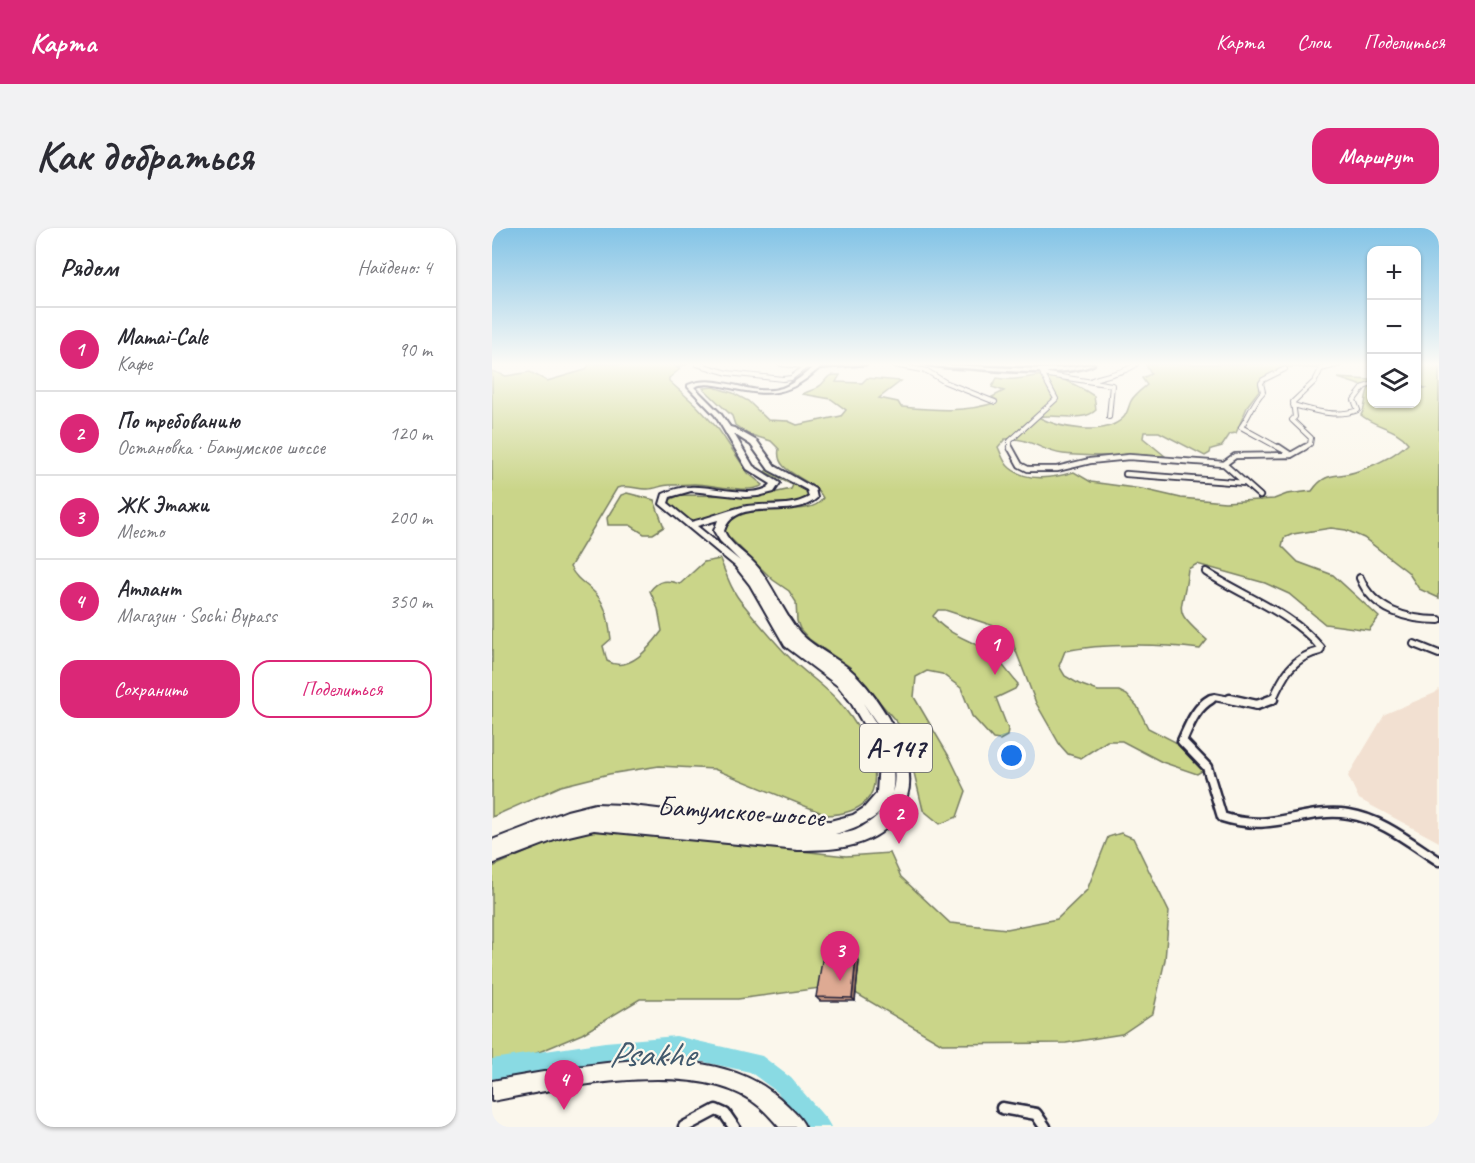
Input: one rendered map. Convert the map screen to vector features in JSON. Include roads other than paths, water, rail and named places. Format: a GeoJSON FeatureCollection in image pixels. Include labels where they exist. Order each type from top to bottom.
{"type":"FeatureCollection","features":[{"type":"Feature","properties":{"kind":"highway","name":"А-147"},"geometry":{"type":"LineString","coordinates":[[709,406],[769,465],[811,489],[813,498],[799,506],[750,508],[734,512]]}},
{"type":"Feature","properties":{"kind":"highway","name":"А-147"},"geometry":{"type":"LineString","coordinates":[[492,847],[567,818],[596,811],[624,812],[733,825],[830,828],[856,821],[869,813],[882,797],[886,788],[886,761],[879,740],[855,698],[842,683],[789,643],[754,583],[738,564],[664,504],[666,496],[674,492],[690,490],[755,494],[775,487],[774,481],[750,467],[744,442],[720,418]]}},
{"type":"Feature","properties":{"kind":"highway"},"geometry":{"type":"LineString","coordinates":[[689,525],[734,512]]}},
{"type":"Feature","properties":{"kind":"highway","name":"Батумское шоссе"},"geometry":{"type":"LineString","coordinates":[[492,856],[560,831],[594,823],[798,843],[824,843],[860,837],[888,818],[900,794],[902,783],[898,755],[892,737],[858,685],[796,635],[752,567],[723,539],[719,525],[734,512]]}},
{"type":"Feature","properties":{"kind":"highway"},"geometry":{"type":"LineString","coordinates":[[492,1091],[595,1073],[671,1068],[723,1077],[757,1093],[786,1116],[794,1127]]}},
{"type":"Feature","properties":{"kind":"street"},"geometry":{"type":"LineString","coordinates":[[1050,406],[1013,436],[1010,446],[1014,457],[1020,465],[1028,469],[1057,469],[1090,461],[1129,457],[1224,464],[1260,496]]}},
{"type":"Feature","properties":{"kind":"street"},"geometry":{"type":"LineString","coordinates":[[1109,417],[1110,406]]}},
{"type":"Feature","properties":{"kind":"street"},"geometry":{"type":"LineString","coordinates":[[1254,406],[1252,413],[1241,427],[1291,455]]}},
{"type":"Feature","properties":{"kind":"street"},"geometry":{"type":"LineString","coordinates":[[1224,464],[1235,456],[1291,455],[1310,444],[1311,438],[1292,420],[1295,417],[1293,406]]}},
{"type":"Feature","properties":{"kind":"street"},"geometry":{"type":"LineString","coordinates":[[1297,406],[1326,413],[1351,413],[1358,410],[1356,406]]}},
{"type":"Feature","properties":{"kind":"street"},"geometry":{"type":"LineString","coordinates":[[1126,474],[1245,483]]}},
{"type":"Feature","properties":{"kind":"street"},"geometry":{"type":"LineString","coordinates":[[1206,572],[1234,590],[1268,606],[1311,636],[1321,648],[1320,651],[1299,659],[1285,671],[1272,701],[1253,704],[1219,696],[1205,702],[1192,716],[1182,741],[1185,750],[1200,757],[1208,769],[1216,803],[1222,817],[1234,822],[1257,826],[1323,815],[1350,814],[1369,821],[1439,861]]}},
{"type":"Feature","properties":{"kind":"street"},"geometry":{"type":"LineString","coordinates":[[1360,578],[1365,592],[1395,613],[1410,619],[1439,620]]}},
{"type":"Feature","properties":{"kind":"street"},"geometry":{"type":"LineString","coordinates":[[1414,644],[1439,654]]}},
{"type":"Feature","properties":{"kind":"street"},"geometry":{"type":"LineString","coordinates":[[1002,1108],[1036,1114],[1046,1127]]}},
{"type":"Feature","properties":{"kind":"street"},"geometry":{"type":"LineString","coordinates":[[684,1127],[716,1110],[725,1114],[734,1127]]}},
{"type":"Feature","properties":{"kind":"waterway","name":"Psakhe"},"geometry":{"type":"LineString","coordinates":[[492,1069],[605,1052],[676,1046],[755,1063],[784,1085],[820,1127]]}},
{"type":"Feature","properties":{"kind":"place","name":"Mamai-Cale"},"geometry":{"type":"Point","coordinates":[995,675]}},
{"type":"Feature","properties":{"kind":"place","name":"По требованию"},"geometry":{"type":"Point","coordinates":[899,844]}},
{"type":"Feature","properties":{"kind":"place","name":"ЖК Этажи"},"geometry":{"type":"Point","coordinates":[840,981]}},
{"type":"Feature","properties":{"kind":"place","name":"Атлант"},"geometry":{"type":"Point","coordinates":[564,1110]}}]}
